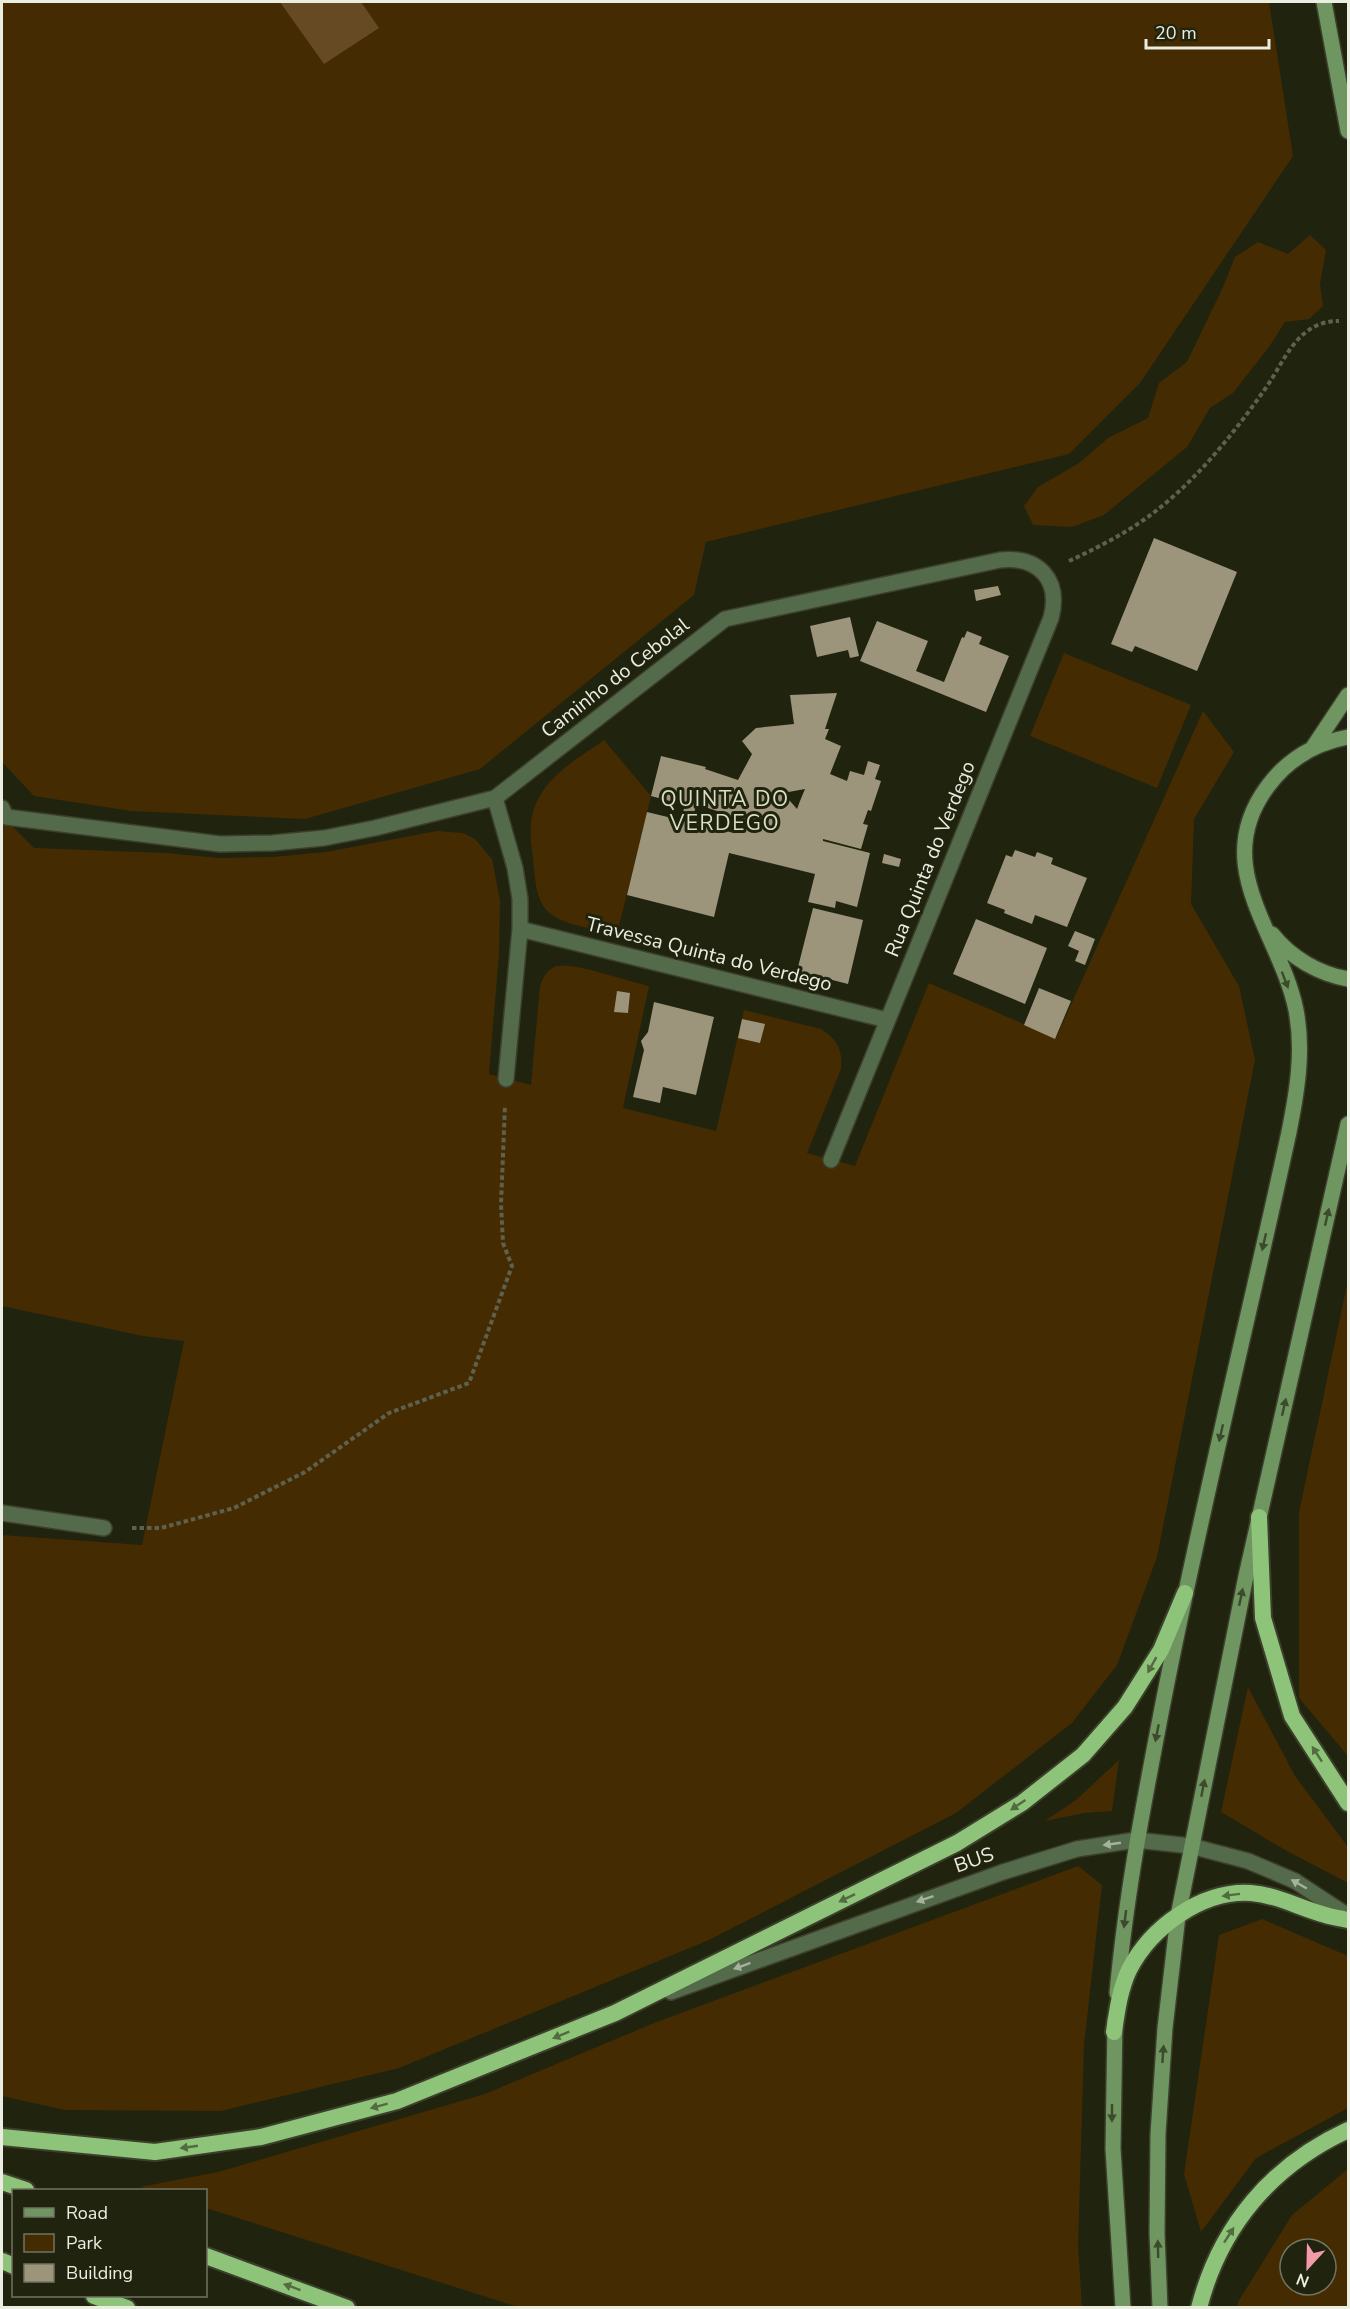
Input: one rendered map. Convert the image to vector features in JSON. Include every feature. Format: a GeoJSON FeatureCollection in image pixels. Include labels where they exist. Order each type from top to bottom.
{"type":"FeatureCollection","features":[{"type":"Feature","properties":{"kind":"highway"},"geometry":{"type":"LineString","coordinates":[[1259,1516],[1263,1618],[1292,1716],[1348,1803]]}},
{"type":"Feature","properties":{"kind":"highway"},"geometry":{"type":"LineString","coordinates":[[2,2137],[155,2151],[261,2137],[397,2101],[615,2013],[957,1843],[1022,1803],[1083,1755],[1125,1707],[1161,1650],[1185,1593]]}},
{"type":"Feature","properties":{"kind":"highway"},"geometry":{"type":"LineString","coordinates":[[1114,2032],[1120,1997],[1128,1972],[1144,1947],[1158,1930],[1178,1916],[1214,1897],[1234,1893],[1253,1893],[1348,1920]]}},
{"type":"Feature","properties":{"kind":"highway"},"geometry":{"type":"LineString","coordinates":[[1199,2307],[1204,2286],[1220,2249],[1247,2208],[1275,2176],[1320,2143],[1348,2130]]}},
{"type":"Feature","properties":{"kind":"highway"},"geometry":{"type":"LineString","coordinates":[[2,2182],[23,2189]]}},
{"type":"Feature","properties":{"kind":"highway"},"geometry":{"type":"LineString","coordinates":[[207,2256],[347,2307]]}},
{"type":"Feature","properties":{"kind":"highway"},"geometry":{"type":"LineString","coordinates":[[100,2297],[127,2307]]}},
{"type":"Feature","properties":{"kind":"main road"},"geometry":{"type":"LineString","coordinates":[[1324,2],[1348,131]]}},
{"type":"Feature","properties":{"kind":"main road"},"geometry":{"type":"LineString","coordinates":[[1312,748],[1348,695]]}},
{"type":"Feature","properties":{"kind":"main road"},"geometry":{"type":"LineString","coordinates":[[1123,2307],[1113,2150],[1114,2032],[1121,1944],[1136,1840],[1185,1593],[1284,1154],[1298,1076],[1300,1036],[1296,1008],[1247,883],[1244,860],[1246,837],[1252,815],[1262,794],[1292,760],[1312,748],[1332,740],[1348,737]]}},
{"type":"Feature","properties":{"kind":"main road"},"geometry":{"type":"LineString","coordinates":[[1264,925],[1295,957],[1314,968],[1348,979]]}},
{"type":"Feature","properties":{"kind":"main road"},"geometry":{"type":"LineString","coordinates":[[1160,2307],[1157,2233],[1158,2134],[1165,2028],[1178,1916],[1259,1516],[1348,1124]]}},
{"type":"Feature","properties":{"kind":"street","name":"Caminho do Cebolal"},"geometry":{"type":"LineString","coordinates":[[495,798],[725,619],[999,560],[1016,559],[1031,563],[1044,574]]}},
{"type":"Feature","properties":{"kind":"street","name":"Rua Quinta do Verdego"},"geometry":{"type":"LineString","coordinates":[[831,1160],[1051,618],[1055,603],[1052,587],[1044,574]]}},
{"type":"Feature","properties":{"kind":"street"},"geometry":{"type":"LineString","coordinates":[[4,812],[169,839],[220,844],[272,843],[324,838],[375,828],[495,798],[515,868],[520,899],[520,929],[506,1079]]}},
{"type":"Feature","properties":{"kind":"street","name":"Travessa Quinta do Verdego"},"geometry":{"type":"LineString","coordinates":[[520,929],[887,1020]]}},
{"type":"Feature","properties":{"kind":"street"},"geometry":{"type":"LineString","coordinates":[[2,1513],[105,1528]]}},
{"type":"Feature","properties":{"kind":"street","name":"BUS"},"geometry":{"type":"LineString","coordinates":[[615,2013],[1003,1872],[1077,1849],[1136,1840],[1191,1846],[1248,1861],[1275,1871],[1304,1886],[1348,1916]]}},
{"type":"Feature","properties":{"kind":"path"},"geometry":{"type":"LineString","coordinates":[[1044,574],[1094,549],[1145,519],[1180,490],[1240,422],[1299,338],[1309,328],[1324,321],[1338,321]]}},
{"type":"Feature","properties":{"kind":"path"},"geometry":{"type":"LineString","coordinates":[[105,1528],[161,1528],[234,1508],[305,1472],[389,1413],[469,1383],[512,1266],[503,1243],[501,1204],[506,1079]]}},
{"type":"Feature","properties":{"kind":"green space"},"geometry":{"type":"Polygon","coordinates":[[[2,2],[1269,2],[1293,156],[1140,383],[1069,454],[706,542],[694,595],[480,769],[305,819],[131,811],[34,796],[2,762],[2,2]]]}},
{"type":"Feature","properties":{"kind":"green space"},"geometry":{"type":"Polygon","coordinates":[[[1310,235],[1326,250],[1320,284],[1323,306],[1309,319],[1285,322],[1269,347],[1233,393],[1210,408],[1187,447],[1104,515],[1072,527],[1033,525],[1024,506],[1038,487],[1079,463],[1108,438],[1148,418],[1159,383],[1187,362],[1235,257],[1258,242],[1288,254],[1310,235]]]}},
{"type":"Feature","properties":{"kind":"green space"},"geometry":{"type":"Polygon","coordinates":[[[1064,653],[1191,705],[1157,788],[1030,736],[1064,653]]]}},
{"type":"Feature","properties":{"kind":"green space"},"geometry":{"type":"Polygon","coordinates":[[[1203,711],[1234,752],[1194,819],[1191,904],[1239,986],[1255,1060],[1157,1557],[1117,1665],[1072,1723],[956,1813],[709,1940],[399,2068],[221,2111],[65,2110],[2,2096],[2,1535],[142,1545],[184,1341],[143,1336],[2,1306],[2,816],[34,848],[167,853],[219,858],[273,857],[326,852],[437,831],[463,833],[475,839],[492,859],[500,900],[499,954],[489,1074],[531,1085],[540,986],[543,980],[548,971],[557,966],[589,970],[649,986],[623,1108],[716,1131],[744,1010],[821,1029],[838,1046],[841,1069],[807,1153],[855,1166],[929,983],[1056,1038],[1203,711]]]}},
{"type":"Feature","properties":{"kind":"green space"},"geometry":{"type":"Polygon","coordinates":[[[604,740],[651,796],[617,934],[570,923],[549,913],[541,902],[537,889],[531,840],[534,808],[548,784],[569,765],[604,740]]]}},
{"type":"Feature","properties":{"kind":"green space"},"geometry":{"type":"Polygon","coordinates":[[[1348,1280],[1348,1756],[1299,1698],[1299,1512],[1348,1280]]]}},
{"type":"Feature","properties":{"kind":"green space"},"geometry":{"type":"Polygon","coordinates":[[[1248,1687],[1295,1776],[1348,1847],[1348,1883],[1287,1851],[1221,1812],[1248,1687]]]}},
{"type":"Feature","properties":{"kind":"green space"},"geometry":{"type":"Polygon","coordinates":[[[1119,1760],[1112,1811],[1084,1813],[1045,1821],[1076,1800],[1119,1760]]]}},
{"type":"Feature","properties":{"kind":"green space"},"geometry":{"type":"Polygon","coordinates":[[[1078,1866],[1102,1885],[1084,2045],[1078,2246],[1082,2307],[518,2307],[207,2208],[207,2189],[140,2187],[218,2172],[485,2094],[654,2023],[1078,1866]]]}},
{"type":"Feature","properties":{"kind":"green space"},"geometry":{"type":"Polygon","coordinates":[[[1262,1919],[1348,1956],[1348,2108],[1256,2158],[1201,2232],[1184,2174],[1219,1935],[1262,1919]]]}},
{"type":"Feature","properties":{"kind":"green space"},"geometry":{"type":"Polygon","coordinates":[[[1348,2169],[1348,2307],[1237,2307],[1278,2238],[1278,2297],[1338,2297],[1338,2237],[1278,2237],[1292,2215],[1348,2169]]]}},
{"type":"Feature","properties":{"kind":"shaded area"},"geometry":{"type":"Polygon","coordinates":[[[280,2],[361,2],[379,28],[324,64],[280,2]]]}},
{"type":"Feature","properties":{"kind":"building"},"geometry":{"type":"Polygon","coordinates":[[[1154,538],[1237,572],[1197,671],[1135,646],[1132,652],[1111,644],[1154,538]]]}},
{"type":"Feature","properties":{"kind":"building"},"geometry":{"type":"Polygon","coordinates":[[[998,586],[1001,595],[976,601],[974,590],[998,586]]]}},
{"type":"Feature","properties":{"kind":"building"},"geometry":{"type":"Polygon","coordinates":[[[850,617],[859,656],[850,658],[848,650],[817,657],[810,626],[850,617]]]}},
{"type":"Feature","properties":{"kind":"building"},"geometry":{"type":"Polygon","coordinates":[[[877,621],[928,641],[916,671],[944,682],[962,637],[964,638],[967,631],[982,637],[979,644],[1009,656],[986,712],[860,661],[877,621]]]}},
{"type":"Feature","properties":{"kind":"building"},"geometry":{"type":"Polygon","coordinates":[[[837,693],[825,729],[829,729],[825,739],[841,746],[830,774],[847,781],[850,771],[864,775],[868,761],[880,765],[875,779],[881,781],[871,811],[868,810],[863,824],[868,825],[861,849],[823,839],[823,841],[870,853],[857,907],[836,901],[835,908],[808,902],[815,874],[729,853],[714,917],[627,895],[647,812],[734,833],[738,818],[696,804],[693,819],[682,816],[685,805],[651,796],[661,756],[706,767],[705,769],[738,780],[752,754],[742,741],[756,728],[794,724],[790,695],[837,693]],[[805,789],[783,793],[797,809],[805,789]]]}},
{"type":"Feature","properties":{"kind":"building"},"geometry":{"type":"Polygon","coordinates":[[[1015,850],[1035,857],[1037,852],[1053,858],[1051,864],[1087,878],[1067,927],[1035,915],[1032,924],[1004,913],[1005,910],[987,903],[1006,855],[1012,857],[1015,850]]]}},
{"type":"Feature","properties":{"kind":"building"},"geometry":{"type":"Polygon","coordinates":[[[884,854],[901,859],[899,867],[882,863],[884,854]]]}},
{"type":"Feature","properties":{"kind":"building"},"geometry":{"type":"Polygon","coordinates":[[[813,908],[863,920],[848,984],[797,971],[813,908]]]}},
{"type":"Feature","properties":{"kind":"building"},"geometry":{"type":"Polygon","coordinates":[[[976,919],[1047,948],[1025,1004],[953,974],[976,919]]]}},
{"type":"Feature","properties":{"kind":"building"},"geometry":{"type":"Polygon","coordinates":[[[1075,931],[1095,939],[1085,965],[1075,961],[1079,951],[1068,946],[1075,931]]]}},
{"type":"Feature","properties":{"kind":"building"},"geometry":{"type":"Polygon","coordinates":[[[1039,988],[1071,1001],[1055,1039],[1024,1025],[1039,988]]]}},
{"type":"Feature","properties":{"kind":"building"},"geometry":{"type":"Polygon","coordinates":[[[617,991],[630,993],[628,1013],[614,1012],[617,991]]]}},
{"type":"Feature","properties":{"kind":"building"},"geometry":{"type":"Polygon","coordinates":[[[654,1002],[714,1017],[696,1095],[663,1087],[660,1103],[633,1097],[644,1050],[641,1041],[648,1032],[654,1002]]]}},
{"type":"Feature","properties":{"kind":"building"},"geometry":{"type":"Polygon","coordinates":[[[742,1019],[765,1024],[760,1043],[738,1038],[742,1019]]]}},
{"type":"Feature","properties":{"kind":"district","name":"QUINTA DO VERDEGO"},"geometry":{"type":"Point","coordinates":[725,811]}}]}
